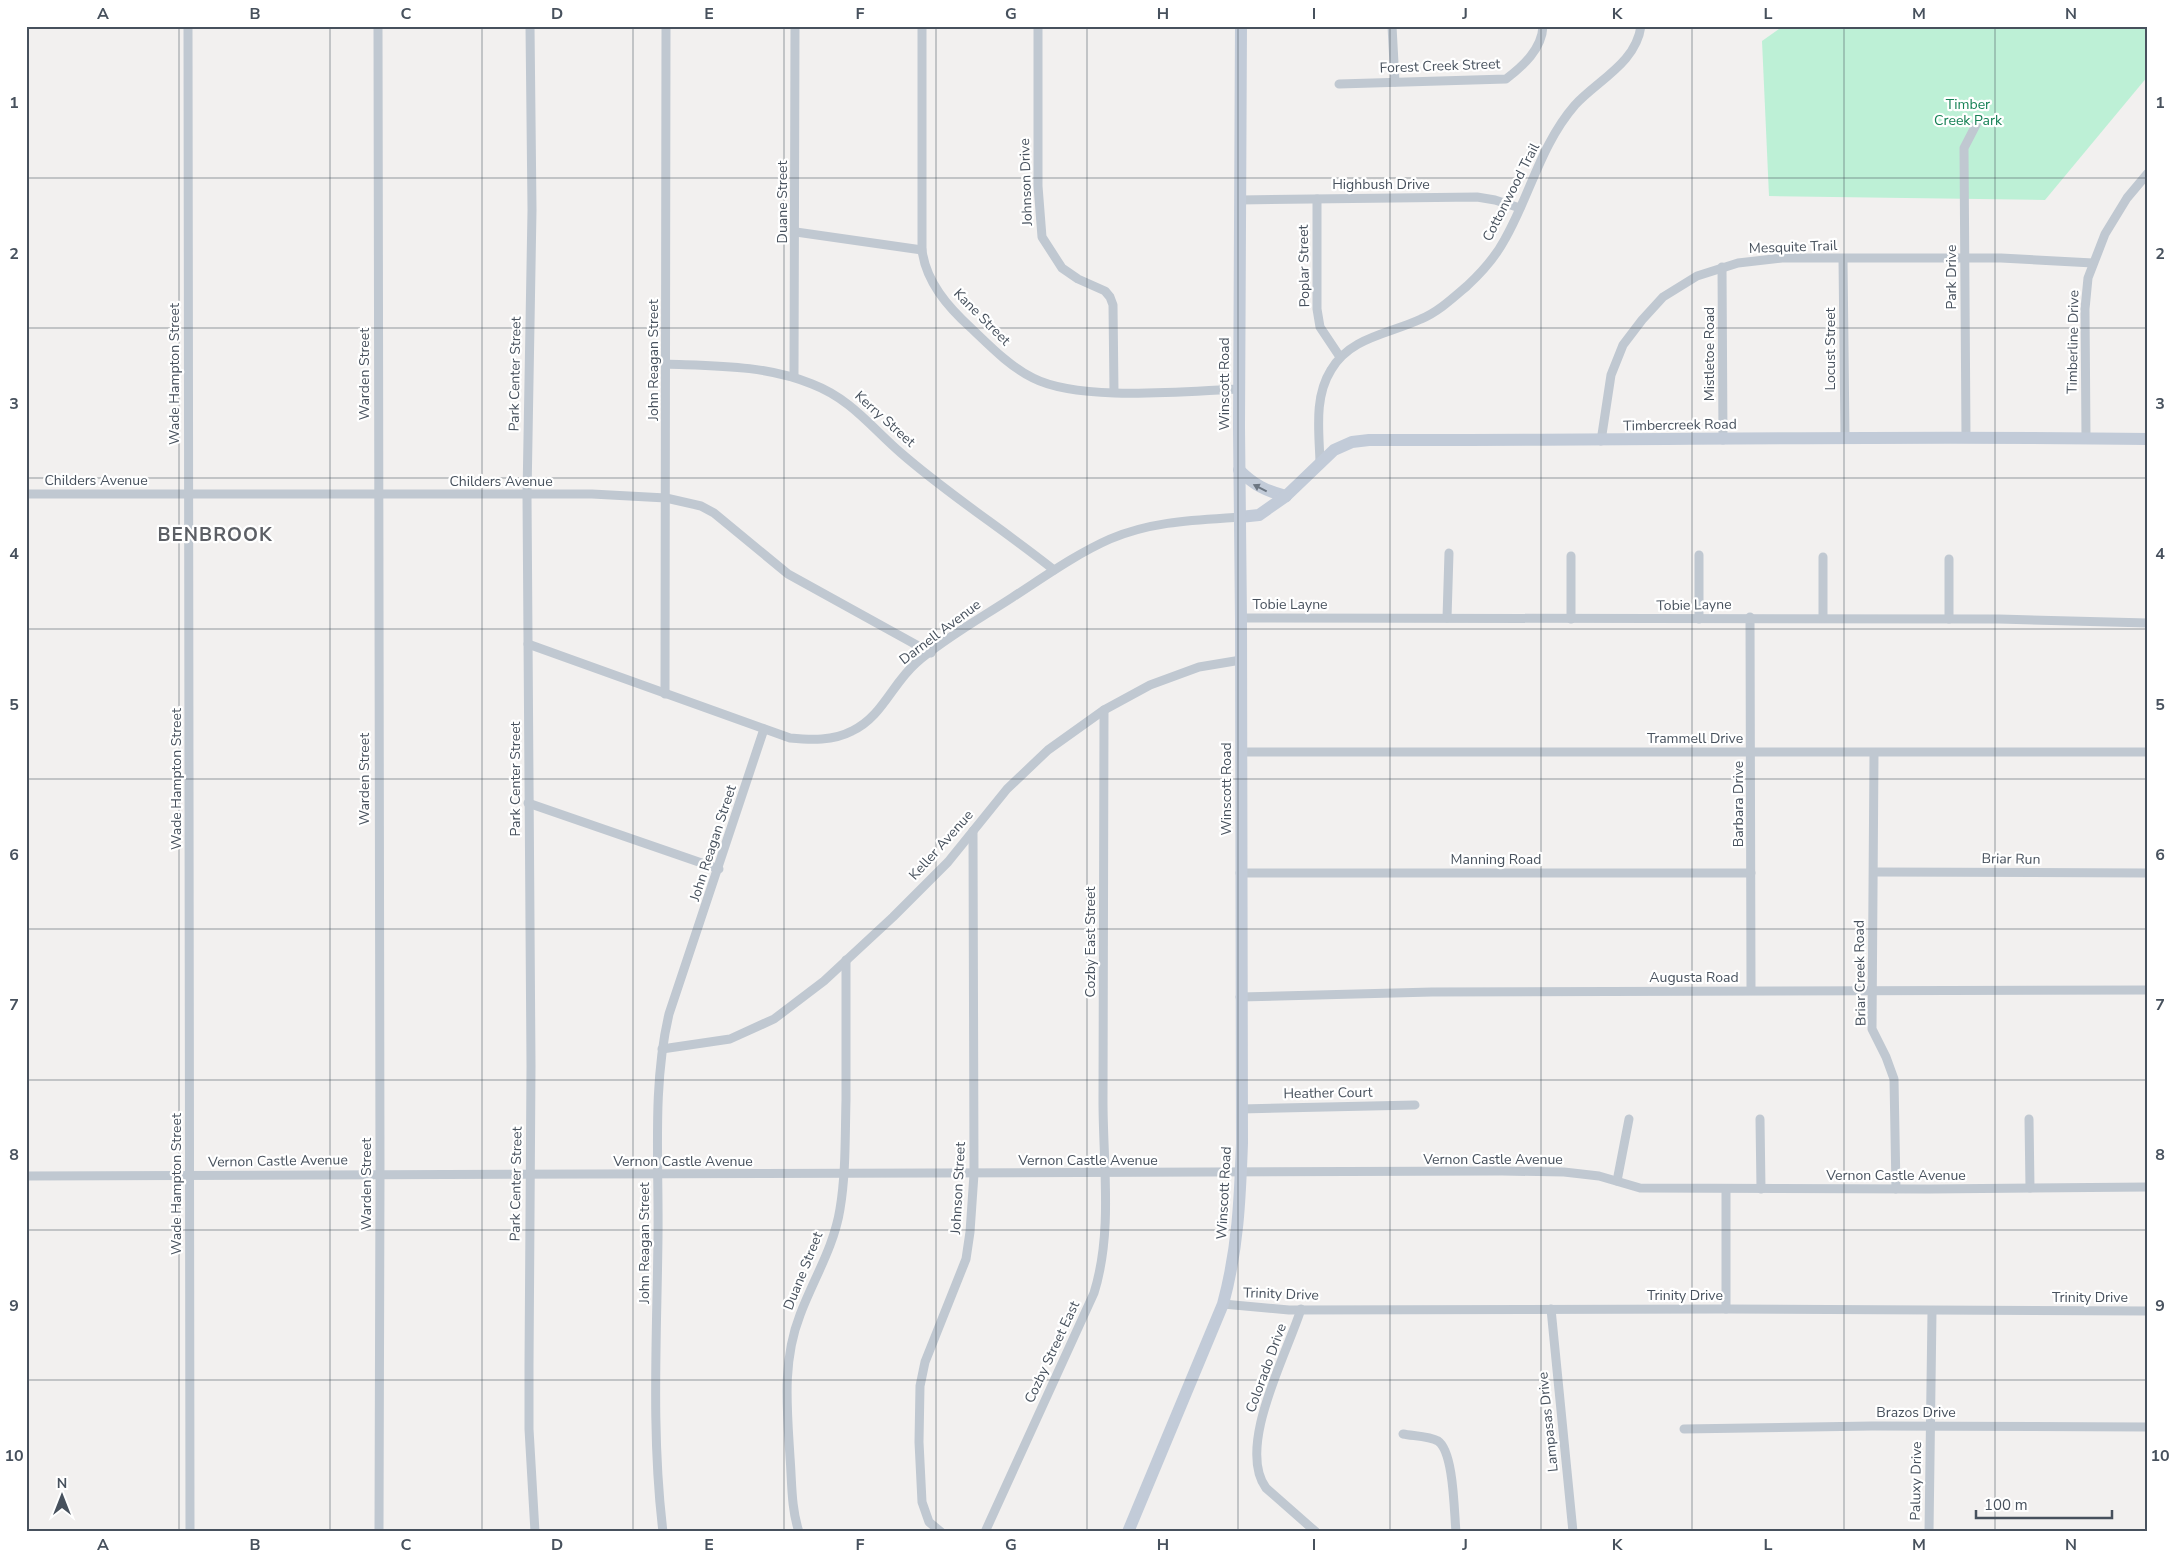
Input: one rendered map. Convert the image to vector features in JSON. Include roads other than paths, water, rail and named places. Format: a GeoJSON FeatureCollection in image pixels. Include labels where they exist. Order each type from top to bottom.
{"type":"FeatureCollection","features":[{"type":"Feature","properties":{"kind":"main road","name":"Winscott Road"},"geometry":{"type":"LineString","coordinates":[[1128,1532],[1223,1304],[1234,1266],[1241,1173],[1240,873],[1242,618],[1239,389],[1241,26]]}},
{"type":"Feature","properties":{"kind":"main road","name":"Timbercreek Road"},"geometry":{"type":"LineString","coordinates":[[1240,518],[1259,515],[1286,496],[1334,450],[1352,442],[1369,440],[1601,441],[1966,437],[2148,439]]}},
{"type":"Feature","properties":{"kind":"main road"},"geometry":{"type":"LineString","coordinates":[[1239,470],[1254,485],[1286,496]]}},
{"type":"Feature","properties":{"kind":"street","name":"Wade Hampton Street"},"geometry":{"type":"LineString","coordinates":[[188,26],[190,1532]]}},
{"type":"Feature","properties":{"kind":"street","name":"Warden Street"},"geometry":{"type":"LineString","coordinates":[[378,26],[379,1532]]}},
{"type":"Feature","properties":{"kind":"street","name":"Park Center Street"},"geometry":{"type":"LineString","coordinates":[[530,26],[532,210],[527,495],[531,1057],[529,1429],[534,1532]]}},
{"type":"Feature","properties":{"kind":"street","name":"John Reagan Street"},"geometry":{"type":"LineString","coordinates":[[665,694],[666,26]]}},
{"type":"Feature","properties":{"kind":"street","name":"Duane Street"},"geometry":{"type":"LineString","coordinates":[[794,378],[796,232],[795,26]]}},
{"type":"Feature","properties":{"kind":"street","name":"Kane Street"},"geometry":{"type":"LineString","coordinates":[[922,26],[922,250],[928,275],[945,301],[962,320],[1021,371],[1054,386],[1085,391],[1114,392],[1239,389]]}},
{"type":"Feature","properties":{"kind":"street","name":"Johnson Drive"},"geometry":{"type":"LineString","coordinates":[[1038,26],[1038,186],[1042,237],[1062,268],[1078,280],[1105,291],[1110,297],[1113,305],[1114,392]]}},
{"type":"Feature","properties":{"kind":"street"},"geometry":{"type":"LineString","coordinates":[[1392,26],[1395,82]]}},
{"type":"Feature","properties":{"kind":"street","name":"Forest Creek Street"},"geometry":{"type":"LineString","coordinates":[[1339,84],[1506,79],[1530,56],[1540,43],[1543,26]]}},
{"type":"Feature","properties":{"kind":"street","name":"Cottonwood Trail"},"geometry":{"type":"LineString","coordinates":[[1320,462],[1320,398],[1325,382],[1340,356],[1361,341],[1422,319],[1446,303],[1481,271],[1504,241],[1536,170],[1558,130],[1575,106],[1633,52],[1639,39],[1641,26]]}},
{"type":"Feature","properties":{"kind":"street","name":"Park Drive"},"geometry":{"type":"LineString","coordinates":[[1966,437],[1964,148],[1978,121]]}},
{"type":"Feature","properties":{"kind":"street","name":"Timberline Drive"},"geometry":{"type":"LineString","coordinates":[[2086,438],[2084,309],[2088,278],[2105,234],[2126,198],[2148,173]]}},
{"type":"Feature","properties":{"kind":"street","name":"Highbush Drive"},"geometry":{"type":"LineString","coordinates":[[1240,200],[1477,197],[1495,200],[1520,208]]}},
{"type":"Feature","properties":{"kind":"street","name":"Poplar Street"},"geometry":{"type":"LineString","coordinates":[[1317,199],[1317,309],[1320,327],[1340,356]]}},
{"type":"Feature","properties":{"kind":"street"},"geometry":{"type":"LineString","coordinates":[[796,232],[922,250]]}},
{"type":"Feature","properties":{"kind":"street","name":"Mesquite Trail"},"geometry":{"type":"LineString","coordinates":[[1601,441],[1611,375],[1623,345],[1663,297],[1697,276],[1722,267],[1758,260],[1782,258],[1964,260],[2001,258],[2093,263]]}},
{"type":"Feature","properties":{"kind":"street","name":"Locust Street"},"geometry":{"type":"LineString","coordinates":[[1844,259],[1845,438]]}},
{"type":"Feature","properties":{"kind":"street","name":"Mistletoe Road"},"geometry":{"type":"LineString","coordinates":[[1722,267],[1723,440]]}},
{"type":"Feature","properties":{"kind":"street","name":"Kerry Street"},"geometry":{"type":"LineString","coordinates":[[666,364],[749,368],[814,384],[850,404],[901,453],[1054,570]]}},
{"type":"Feature","properties":{"kind":"street","name":"Childers Avenue"},"geometry":{"type":"LineString","coordinates":[[26,494],[592,494],[666,498],[690,503],[714,513],[788,574],[931,653]]}},
{"type":"Feature","properties":{"kind":"street","name":"Darnell Avenue"},"geometry":{"type":"LineString","coordinates":[[528,644],[790,738],[811,740],[837,737],[852,732],[867,722],[882,707],[894,686],[916,663],[1054,570],[1110,539],[1157,524],[1240,518]]}},
{"type":"Feature","properties":{"kind":"street"},"geometry":{"type":"LineString","coordinates":[[1447,618],[1449,553]]}},
{"type":"Feature","properties":{"kind":"street"},"geometry":{"type":"LineString","coordinates":[[1699,555],[1699,619]]}},
{"type":"Feature","properties":{"kind":"street"},"geometry":{"type":"LineString","coordinates":[[1571,556],[1571,619]]}},
{"type":"Feature","properties":{"kind":"street"},"geometry":{"type":"LineString","coordinates":[[1823,557],[1823,618]]}},
{"type":"Feature","properties":{"kind":"street"},"geometry":{"type":"LineString","coordinates":[[1949,559],[1949,619]]}},
{"type":"Feature","properties":{"kind":"street","name":"Tobie Layne"},"geometry":{"type":"LineString","coordinates":[[1242,618],[1823,618],[2148,624]]}},
{"type":"Feature","properties":{"kind":"street","name":"Barbara Drive"},"geometry":{"type":"LineString","coordinates":[[1750,618],[1752,752],[1751,990]]}},
{"type":"Feature","properties":{"kind":"street","name":"Keller Avenue"},"geometry":{"type":"LineString","coordinates":[[662,1049],[717,1042],[760,1027],[795,1005],[893,917],[941,869],[1007,790],[1048,750],[1104,710],[1174,675],[1199,667],[1242,660]]}},
{"type":"Feature","properties":{"kind":"street","name":"Cozby East Street"},"geometry":{"type":"LineString","coordinates":[[1104,710],[1104,1174]]}},
{"type":"Feature","properties":{"kind":"street","name":"John Reagan Street"},"geometry":{"type":"LineString","coordinates":[[663,1532],[656,1457],[657,1174],[662,1049],[670,1014],[764,729]]}},
{"type":"Feature","properties":{"kind":"street","name":"Trammell Drive"},"geometry":{"type":"LineString","coordinates":[[1241,752],[2148,752]]}},
{"type":"Feature","properties":{"kind":"street","name":"Briar Creek Road"},"geometry":{"type":"LineString","coordinates":[[1874,753],[1872,1028],[1894,1079],[1896,1189]]}},
{"type":"Feature","properties":{"kind":"street"},"geometry":{"type":"LineString","coordinates":[[528,803],[719,869]]}},
{"type":"Feature","properties":{"kind":"street","name":"Johnson Street"},"geometry":{"type":"LineString","coordinates":[[941,1532],[929,1522],[922,1502],[919,1442],[920,1386],[925,1362],[966,1259],[974,1174],[973,831]]}},
{"type":"Feature","properties":{"kind":"street","name":"Briar Run"},"geometry":{"type":"LineString","coordinates":[[1874,872],[2148,873]]}},
{"type":"Feature","properties":{"kind":"street","name":"Manning Road"},"geometry":{"type":"LineString","coordinates":[[1240,873],[1751,873]]}},
{"type":"Feature","properties":{"kind":"street","name":"Duane Street"},"geometry":{"type":"LineString","coordinates":[[799,1532],[793,1504],[786,1388],[787,1365],[790,1343],[800,1315],[830,1247],[840,1211],[844,1174],[846,960]]}},
{"type":"Feature","properties":{"kind":"street","name":"Augusta Road"},"geometry":{"type":"LineString","coordinates":[[1240,996],[1751,990],[2148,990]]}},
{"type":"Feature","properties":{"kind":"street","name":"Heather Court"},"geometry":{"type":"LineString","coordinates":[[1241,1109],[1415,1105]]}},
{"type":"Feature","properties":{"kind":"street"},"geometry":{"type":"LineString","coordinates":[[1760,1118],[1761,1189]]}},
{"type":"Feature","properties":{"kind":"street"},"geometry":{"type":"LineString","coordinates":[[1617,1181],[1629,1119]]}},
{"type":"Feature","properties":{"kind":"street"},"geometry":{"type":"LineString","coordinates":[[2029,1119],[2030,1188]]}},
{"type":"Feature","properties":{"kind":"street","name":"Vernon Castle Avenue"},"geometry":{"type":"LineString","coordinates":[[26,1176],[380,1173],[1104,1174],[1564,1172],[1600,1176],[1640,1188],[1896,1189],[2148,1187]]}},
{"type":"Feature","properties":{"kind":"street","name":"Cozby Street East"},"geometry":{"type":"LineString","coordinates":[[985,1532],[1094,1293],[1103,1255],[1106,1216],[1104,1174]]}},
{"type":"Feature","properties":{"kind":"street"},"geometry":{"type":"LineString","coordinates":[[1726,1189],[1726,1309]]}},
{"type":"Feature","properties":{"kind":"street","name":"Trinity Drive"},"geometry":{"type":"LineString","coordinates":[[1223,1304],[1301,1310],[1726,1309],[2148,1311]]}},
{"type":"Feature","properties":{"kind":"street","name":"Colorado Drive"},"geometry":{"type":"LineString","coordinates":[[1301,1310],[1262,1415],[1256,1445],[1257,1466],[1266,1488],[1316,1532]]}},
{"type":"Feature","properties":{"kind":"street","name":"Lampasas Drive"},"geometry":{"type":"LineString","coordinates":[[1551,1310],[1573,1532]]}},
{"type":"Feature","properties":{"kind":"street","name":"Paluxy Drive"},"geometry":{"type":"LineString","coordinates":[[1929,1532],[1932,1311]]}},
{"type":"Feature","properties":{"kind":"street","name":"Brazos Drive"},"geometry":{"type":"LineString","coordinates":[[1684,1430],[1930,1426],[2148,1427]]}},
{"type":"Feature","properties":{"kind":"street"},"geometry":{"type":"LineString","coordinates":[[1403,1434],[1433,1439],[1442,1446],[1448,1460],[1456,1532]]}},
{"type":"Feature","properties":{"kind":"district","name":"BENBROOK"},"geometry":{"type":"Point","coordinates":[215,535]}},
{"type":"Feature","properties":{"kind":"park label","name":"Timber Creek Park"},"geometry":{"type":"Point","coordinates":[1968,112]}}]}
